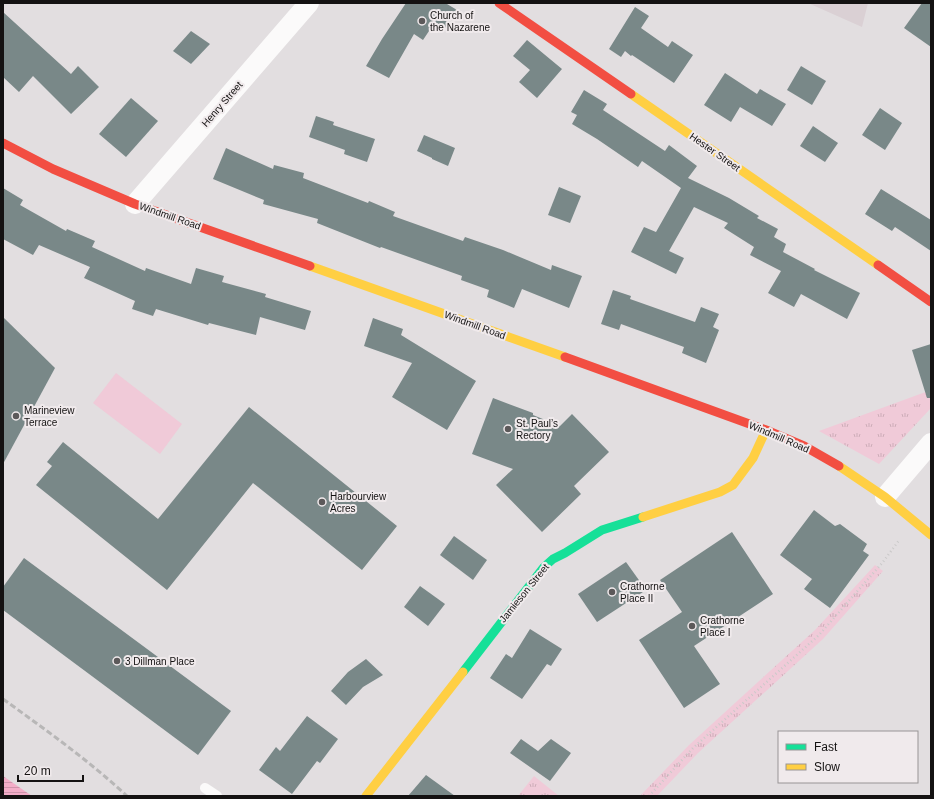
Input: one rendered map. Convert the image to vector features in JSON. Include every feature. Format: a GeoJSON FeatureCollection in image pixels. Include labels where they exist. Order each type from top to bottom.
{"type":"FeatureCollection","features":[{"type":"Feature","properties":{"kind":"street","name":"Henry Street"},"geometry":{"type":"LineString","coordinates":[[135,204],[309,3]]}},
{"type":"Feature","properties":{"kind":"street","name":"Hester Street"},"geometry":{"type":"LineString","coordinates":[[499,3],[931,302]]}},
{"type":"Feature","properties":{"kind":"street","name":"Windmill Road"},"geometry":{"type":"LineString","coordinates":[[3,143],[53,169],[135,204],[405,299],[766,430],[804,446],[847,471],[885,497],[931,535]]}},
{"type":"Feature","properties":{"kind":"street","name":"Jamieson Street"},"geometry":{"type":"LineString","coordinates":[[366,796],[544,567],[553,559],[602,530],[720,492],[733,485],[753,458],[766,430]]}},
{"type":"Feature","properties":{"kind":"street"},"geometry":{"type":"LineString","coordinates":[[885,497],[931,444]]}},
{"type":"Feature","properties":{"kind":"lane"},"geometry":{"type":"LineString","coordinates":[[205,788],[217,796]]}},
{"type":"Feature","properties":{"kind":"path"},"geometry":{"type":"LineString","coordinates":[[648,796],[693,748],[819,635],[883,562],[914,521]]}},
{"type":"Feature","properties":{"kind":"shaded area"},"geometry":{"type":"Polygon","coordinates":[[[808,3],[868,3],[862,27],[808,3]]]}},
{"type":"Feature","properties":{"kind":"shaded area"},"geometry":{"type":"Polygon","coordinates":[[[3,776],[32,796],[3,796],[3,776]]]}},
{"type":"Feature","properties":{"kind":"green space"},"geometry":{"type":"Polygon","coordinates":[[[116,373],[182,424],[160,454],[93,403],[116,373]]]}},
{"type":"Feature","properties":{"kind":"green space"},"geometry":{"type":"Polygon","coordinates":[[[931,390],[931,408],[879,464],[819,431],[931,390]]]}},
{"type":"Feature","properties":{"kind":"green space"},"geometry":{"type":"Polygon","coordinates":[[[875,565],[883,571],[823,639],[698,753],[657,796],[640,796],[689,745],[815,630],[875,565]]]}},
{"type":"Feature","properties":{"kind":"green space"},"geometry":{"type":"Polygon","coordinates":[[[534,776],[559,796],[518,796],[534,776]]]}},
{"type":"Feature","properties":{"kind":"building"},"geometry":{"type":"Polygon","coordinates":[[[406,3],[448,3],[447,4],[457,10],[445,28],[435,22],[423,40],[414,34],[389,78],[366,66],[406,3]]]}},
{"type":"Feature","properties":{"kind":"building"},"geometry":{"type":"Polygon","coordinates":[[[922,3],[931,3],[931,47],[904,28],[922,3]]]}},
{"type":"Feature","properties":{"kind":"building"},"geometry":{"type":"Polygon","coordinates":[[[635,7],[649,16],[641,28],[668,47],[672,41],[693,55],[674,83],[625,51],[621,57],[609,49],[635,7]]]}},
{"type":"Feature","properties":{"kind":"building"},"geometry":{"type":"Polygon","coordinates":[[[3,12],[71,74],[78,66],[99,87],[71,114],[33,76],[19,92],[3,77],[3,12]]]}},
{"type":"Feature","properties":{"kind":"building"},"geometry":{"type":"Polygon","coordinates":[[[191,31],[210,44],[191,64],[173,51],[191,31]]]}},
{"type":"Feature","properties":{"kind":"building"},"geometry":{"type":"Polygon","coordinates":[[[527,40],[562,69],[537,98],[519,82],[530,70],[513,56],[527,40]]]}},
{"type":"Feature","properties":{"kind":"building"},"geometry":{"type":"Polygon","coordinates":[[[801,66],[826,81],[812,105],[787,90],[801,66]]]}},
{"type":"Feature","properties":{"kind":"building"},"geometry":{"type":"Polygon","coordinates":[[[725,73],[757,94],[760,89],[786,104],[772,126],[740,107],[731,122],[704,105],[725,73]]]}},
{"type":"Feature","properties":{"kind":"building"},"geometry":{"type":"Polygon","coordinates":[[[584,90],[607,104],[603,110],[665,151],[669,145],[697,166],[688,178],[729,198],[759,216],[757,218],[778,229],[774,237],[786,244],[783,252],[815,269],[814,270],[860,293],[847,319],[801,294],[794,307],[768,293],[781,271],[750,255],[754,247],[724,228],[728,223],[694,207],[669,251],[684,258],[676,274],[631,252],[644,227],[656,232],[681,188],[642,161],[638,167],[572,124],[577,115],[571,112],[584,90]]]}},
{"type":"Feature","properties":{"kind":"building"},"geometry":{"type":"Polygon","coordinates":[[[131,98],[158,121],[126,157],[99,134],[131,98]]]}},
{"type":"Feature","properties":{"kind":"building"},"geometry":{"type":"Polygon","coordinates":[[[880,108],[902,123],[885,150],[862,135],[880,108]]]}},
{"type":"Feature","properties":{"kind":"building"},"geometry":{"type":"Polygon","coordinates":[[[316,116],[334,122],[333,125],[375,139],[367,162],[344,154],[345,150],[309,137],[316,116]]]}},
{"type":"Feature","properties":{"kind":"building"},"geometry":{"type":"Polygon","coordinates":[[[813,126],[838,143],[825,162],[800,146],[813,126]]]}},
{"type":"Feature","properties":{"kind":"building"},"geometry":{"type":"Polygon","coordinates":[[[424,135],[455,148],[448,166],[417,151],[424,135]]]}},
{"type":"Feature","properties":{"kind":"building"},"geometry":{"type":"Polygon","coordinates":[[[226,148],[273,169],[274,165],[304,173],[303,178],[368,203],[369,201],[395,212],[393,216],[463,241],[465,237],[503,250],[551,270],[552,265],[582,276],[569,308],[522,289],[514,308],[487,297],[489,290],[461,280],[462,276],[381,247],[380,248],[317,223],[318,219],[263,204],[264,200],[213,179],[226,148]]]}},
{"type":"Feature","properties":{"kind":"building"},"geometry":{"type":"Polygon","coordinates":[[[559,187],[581,196],[570,223],[548,215],[559,187]]]}},
{"type":"Feature","properties":{"kind":"building"},"geometry":{"type":"Polygon","coordinates":[[[3,188],[23,200],[20,205],[66,231],[67,229],[95,241],[92,247],[145,271],[146,268],[191,284],[196,268],[224,276],[222,282],[266,294],[265,297],[311,311],[305,330],[260,317],[256,335],[209,323],[208,325],[156,309],[153,316],[132,309],[135,301],[84,278],[90,267],[39,245],[33,255],[3,239],[3,188]]]}},
{"type":"Feature","properties":{"kind":"building"},"geometry":{"type":"Polygon","coordinates":[[[881,189],[931,220],[931,251],[895,227],[892,231],[865,214],[881,189]]]}},
{"type":"Feature","properties":{"kind":"building"},"geometry":{"type":"Polygon","coordinates":[[[613,290],[631,296],[630,299],[695,322],[701,307],[719,314],[713,327],[719,330],[706,363],[682,353],[684,347],[621,324],[619,330],[601,324],[613,290]]]}},
{"type":"Feature","properties":{"kind":"building","name":"Marineview Terrace"},"geometry":{"type":"Polygon","coordinates":[[[3,317],[55,368],[3,464],[3,317]]]}},
{"type":"Feature","properties":{"kind":"building"},"geometry":{"type":"Polygon","coordinates":[[[373,318],[403,329],[401,335],[476,381],[447,430],[392,397],[412,363],[364,346],[373,318]]]}},
{"type":"Feature","properties":{"kind":"building"},"geometry":{"type":"Polygon","coordinates":[[[931,344],[931,398],[927,398],[912,350],[931,344]]]}},
{"type":"Feature","properties":{"kind":"building"},"geometry":{"type":"Polygon","coordinates":[[[493,398],[533,413],[533,415],[560,426],[572,414],[609,452],[574,486],[581,494],[542,532],[496,485],[513,469],[472,454],[493,398]]]}},
{"type":"Feature","properties":{"kind":"building","name":"Harbourview Acres"},"geometry":{"type":"Polygon","coordinates":[[[249,407],[397,526],[362,570],[253,483],[167,590],[36,485],[52,466],[47,462],[63,442],[158,519],[249,407]]]}},
{"type":"Feature","properties":{"kind":"building"},"geometry":{"type":"Polygon","coordinates":[[[814,510],[835,526],[840,524],[867,544],[863,551],[869,555],[830,608],[804,589],[812,579],[780,555],[814,510]]]}},
{"type":"Feature","properties":{"kind":"building","name":"Crathorne Place I"},"geometry":{"type":"Polygon","coordinates":[[[732,532],[773,594],[694,646],[720,684],[684,708],[639,640],[682,612],[660,580],[732,532]]]}},
{"type":"Feature","properties":{"kind":"building"},"geometry":{"type":"Polygon","coordinates":[[[454,536],[487,560],[473,580],[440,555],[454,536]]]}},
{"type":"Feature","properties":{"kind":"building","name":"3 Dillman Place"},"geometry":{"type":"Polygon","coordinates":[[[24,558],[231,711],[198,755],[3,610],[3,587],[24,558]]]}},
{"type":"Feature","properties":{"kind":"building","name":"Crathorne Place II"},"geometry":{"type":"Polygon","coordinates":[[[626,562],[646,590],[597,622],[578,594],[626,562]]]}},
{"type":"Feature","properties":{"kind":"building"},"geometry":{"type":"Polygon","coordinates":[[[420,586],[445,604],[428,626],[404,607],[420,586]]]}},
{"type":"Feature","properties":{"kind":"building"},"geometry":{"type":"Polygon","coordinates":[[[530,629],[562,649],[551,666],[547,664],[522,699],[490,678],[506,654],[512,658],[530,629]]]}},
{"type":"Feature","properties":{"kind":"building"},"geometry":{"type":"Polygon","coordinates":[[[366,659],[383,675],[363,687],[346,705],[331,691],[348,672],[366,659]]]}},
{"type":"Feature","properties":{"kind":"building"},"geometry":{"type":"Polygon","coordinates":[[[307,716],[338,739],[320,763],[317,761],[292,794],[259,770],[276,747],[280,751],[307,716]]]}},
{"type":"Feature","properties":{"kind":"building"},"geometry":{"type":"Polygon","coordinates":[[[521,739],[538,751],[551,739],[571,753],[550,781],[510,753],[521,739]]]}},
{"type":"Feature","properties":{"kind":"building"},"geometry":{"type":"Polygon","coordinates":[[[426,775],[455,796],[408,796],[426,775]]]}},
{"type":"Feature","properties":{"kind":"railway"},"geometry":{"type":"LineString","coordinates":[[3,699],[82,758],[127,796]]}},
{"type":"Feature","properties":{"kind":"traffic: fast"},"geometry":{"type":"LineString","coordinates":[[463,672],[544,567],[553,559],[602,530],[643,517]]}},
{"type":"Feature","properties":{"kind":"traffic: slow"},"geometry":{"type":"LineString","coordinates":[[631,94],[878,265]]}},
{"type":"Feature","properties":{"kind":"traffic: slow"},"geometry":{"type":"LineString","coordinates":[[310,266],[565,357]]}},
{"type":"Feature","properties":{"kind":"traffic: slow"},"geometry":{"type":"LineString","coordinates":[[643,517],[720,492],[733,485],[753,458],[766,430]]}},
{"type":"Feature","properties":{"kind":"traffic: slow"},"geometry":{"type":"LineString","coordinates":[[839,466],[885,497],[931,535]]}},
{"type":"Feature","properties":{"kind":"traffic: slow"},"geometry":{"type":"LineString","coordinates":[[366,796],[463,672]]}},
{"type":"Feature","properties":{"kind":"traffic: jam"},"geometry":{"type":"LineString","coordinates":[[499,3],[631,94]]}},
{"type":"Feature","properties":{"kind":"traffic: jam"},"geometry":{"type":"LineString","coordinates":[[3,143],[53,169],[135,204],[310,266]]}},
{"type":"Feature","properties":{"kind":"traffic: jam"},"geometry":{"type":"LineString","coordinates":[[878,265],[931,302]]}},
{"type":"Feature","properties":{"kind":"traffic: jam"},"geometry":{"type":"LineString","coordinates":[[565,357],[766,430],[804,446],[839,466]]}},
{"type":"Feature","properties":{"kind":"place","name":"Church of the Nazarene"},"geometry":{"type":"Point","coordinates":[422,21]}},
{"type":"Feature","properties":{"kind":"place","name":"Marineview Terrace"},"geometry":{"type":"Point","coordinates":[16,416]}},
{"type":"Feature","properties":{"kind":"place","name":"St. Paul’s Rectory"},"geometry":{"type":"Point","coordinates":[508,429]}},
{"type":"Feature","properties":{"kind":"place","name":"Harbourview Acres"},"geometry":{"type":"Point","coordinates":[322,502]}},
{"type":"Feature","properties":{"kind":"place","name":"Crathorne Place II"},"geometry":{"type":"Point","coordinates":[612,592]}},
{"type":"Feature","properties":{"kind":"place","name":"Crathorne Place I"},"geometry":{"type":"Point","coordinates":[692,626]}},
{"type":"Feature","properties":{"kind":"place","name":"3 Dillman Place"},"geometry":{"type":"Point","coordinates":[117,661]}}]}
